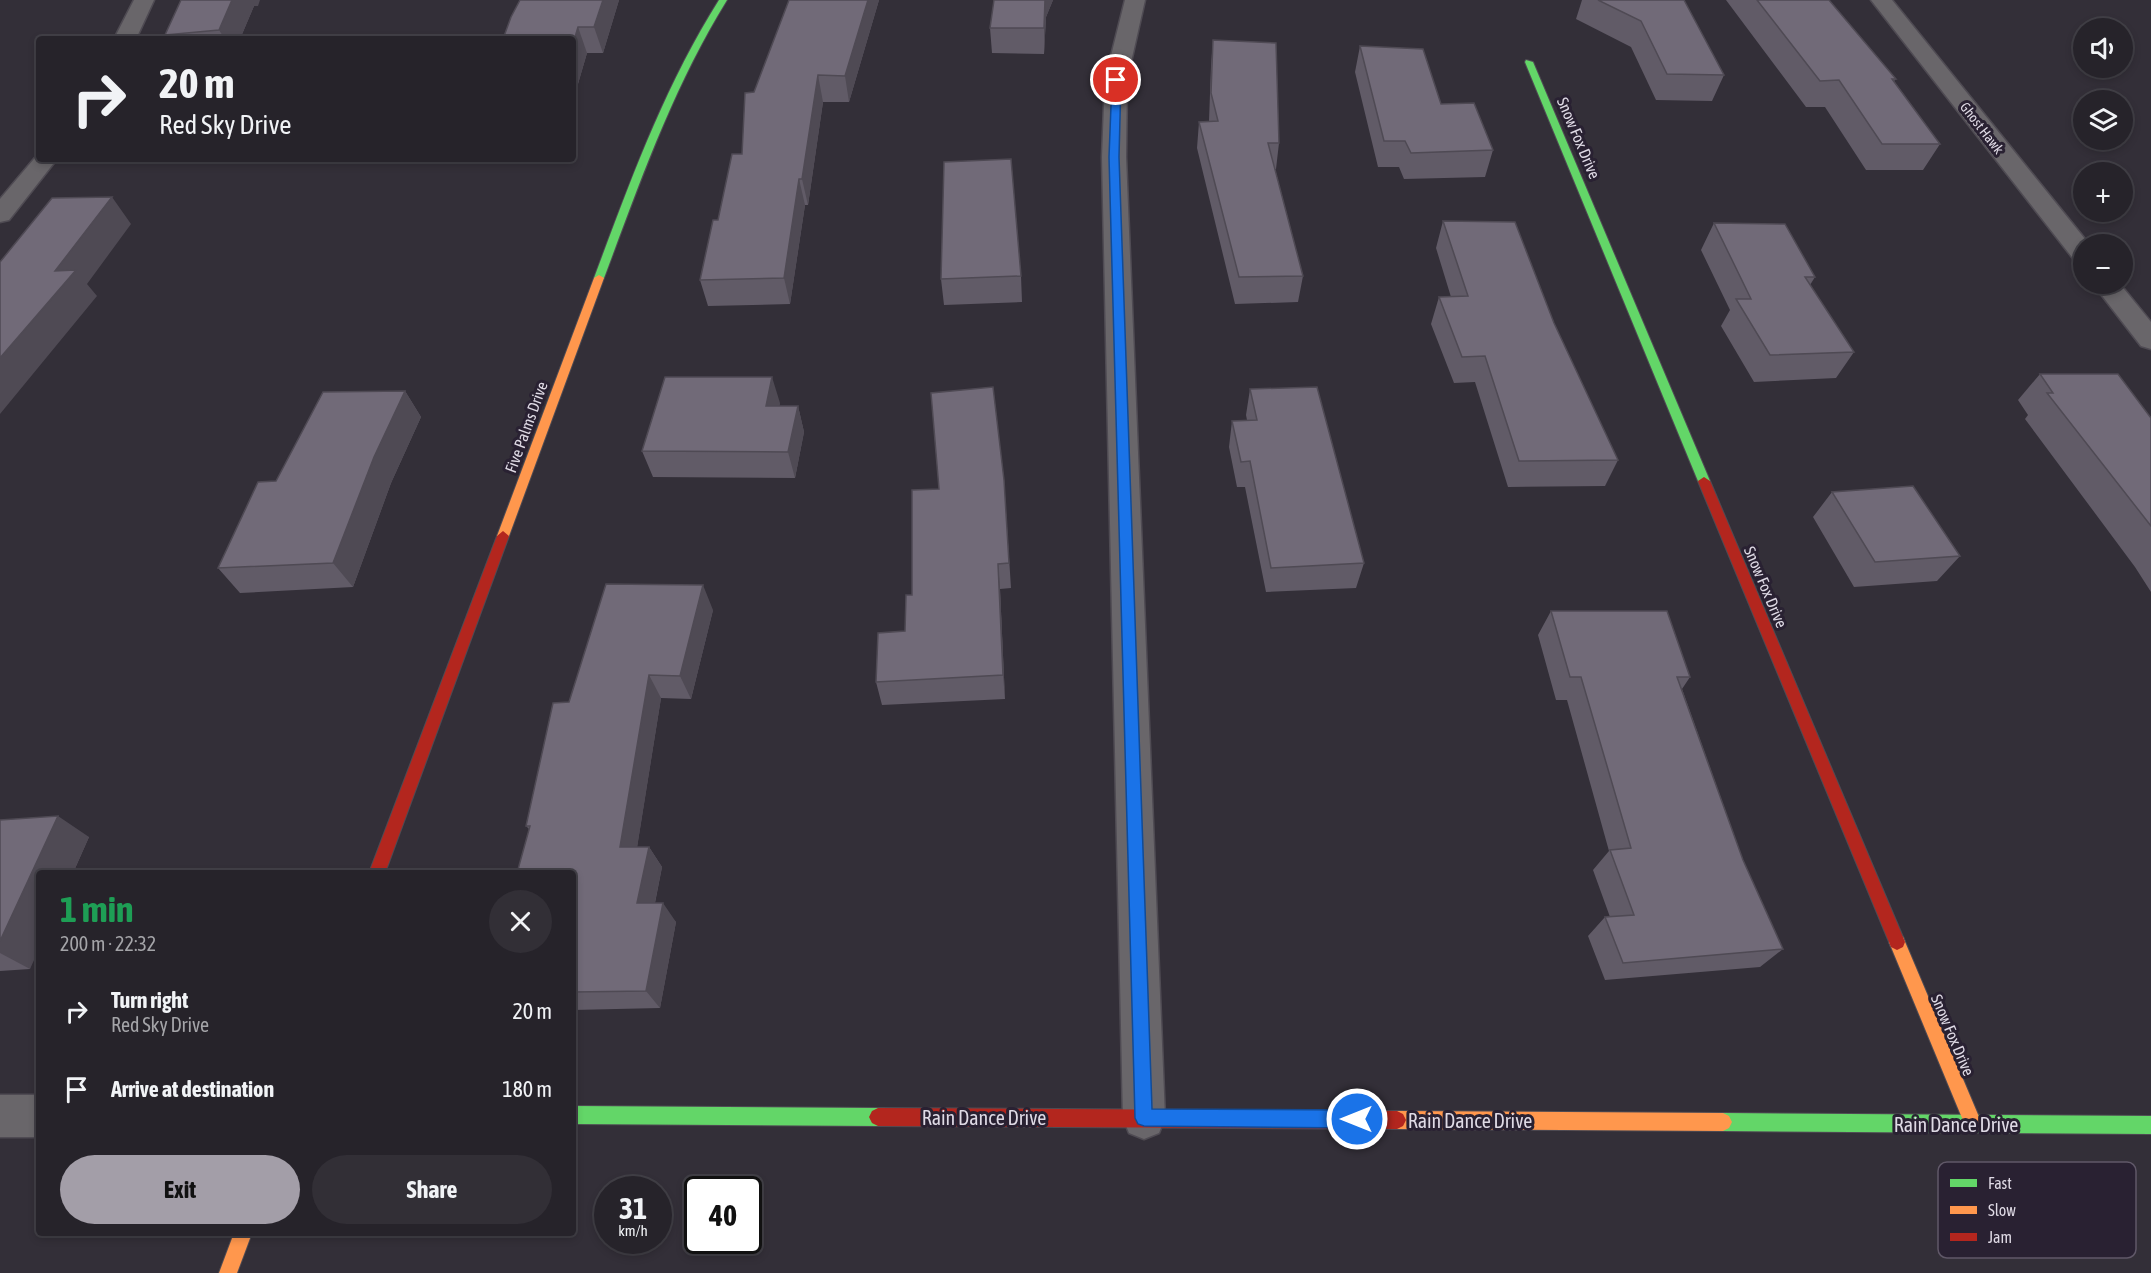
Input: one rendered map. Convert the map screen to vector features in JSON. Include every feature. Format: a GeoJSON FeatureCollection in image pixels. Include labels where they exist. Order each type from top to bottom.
{"type":"FeatureCollection","features":[{"type":"Feature","properties":{"kind":"street"},"geometry":{"type":"LineString","coordinates":[[126,36],[144,0]]}},
{"type":"Feature","properties":{"kind":"street","name":"Five Palms Drive"},"geometry":{"type":"LineString","coordinates":[[378,870],[662,111],[698,37],[723,0]]}},
{"type":"Feature","properties":{"kind":"street"},"geometry":{"type":"LineString","coordinates":[[1135,0],[1116,80],[1114,157],[1144,1118]]}},
{"type":"Feature","properties":{"kind":"street","name":"Ghost Hawk"},"geometry":{"type":"LineString","coordinates":[[1881,0],[2073,241]]}},
{"type":"Feature","properties":{"kind":"street","name":"Snow Fox Drive"},"geometry":{"type":"LineString","coordinates":[[1529,62],[1972,1124]]}},
{"type":"Feature","properties":{"kind":"street"},"geometry":{"type":"LineString","coordinates":[[0,215],[43,162]]}},
{"type":"Feature","properties":{"kind":"street"},"geometry":{"type":"LineString","coordinates":[[2114,294],[2151,340]]}},
{"type":"Feature","properties":{"kind":"street","name":"Rain Dance Drive"},"geometry":{"type":"LineString","coordinates":[[576,1115],[2151,1125]]}},
{"type":"Feature","properties":{"kind":"street"},"geometry":{"type":"LineString","coordinates":[[0,1116],[36,1116]]}},
{"type":"Feature","properties":{"kind":"street"},"geometry":{"type":"LineString","coordinates":[[228,1273],[242,1236]]}},
{"type":"Feature","properties":{"kind":"building"},"geometry":{"type":"Polygon","coordinates":[[[181,0],[232,0],[219,30],[165,35],[181,0]]]}},
{"type":"Feature","properties":{"kind":"building"},"geometry":{"type":"Polygon","coordinates":[[[520,0],[603,0],[594,27],[578,27],[575,36],[504,36],[520,0]]]}},
{"type":"Feature","properties":{"kind":"building"},"geometry":{"type":"Polygon","coordinates":[[[789,0],[868,0],[845,76],[818,75],[784,278],[700,280],[713,220],[718,220],[732,154],[742,154],[745,93],[754,92],[789,0]]]}},
{"type":"Feature","properties":{"kind":"building"},"geometry":{"type":"Polygon","coordinates":[[[994,0],[1045,0],[1044,28],[990,28],[994,0]]]}},
{"type":"Feature","properties":{"kind":"building"},"geometry":{"type":"Polygon","coordinates":[[[1598,0],[1684,0],[1724,75],[1667,74],[1641,21],[1598,0]]]}},
{"type":"Feature","properties":{"kind":"building"},"geometry":{"type":"Polygon","coordinates":[[[1757,0],[1829,0],[1896,79],[1892,79],[1940,144],[1882,144],[1839,80],[1820,81],[1757,0]]]}},
{"type":"Feature","properties":{"kind":"building"},"geometry":{"type":"Polygon","coordinates":[[[1213,40],[1276,43],[1279,143],[1268,143],[1303,276],[1239,277],[1199,122],[1218,121],[1211,93],[1213,40]]]}},
{"type":"Feature","properties":{"kind":"building"},"geometry":{"type":"Polygon","coordinates":[[[1360,46],[1423,49],[1441,104],[1474,103],[1493,150],[1411,153],[1405,141],[1384,141],[1360,46]]]}},
{"type":"Feature","properties":{"kind":"building"},"geometry":{"type":"Polygon","coordinates":[[[1011,159],[1021,276],[941,279],[944,162],[1011,159]]]}},
{"type":"Feature","properties":{"kind":"building"},"geometry":{"type":"Polygon","coordinates":[[[112,197],[55,271],[76,270],[0,358],[0,262],[52,198],[112,197]]]}},
{"type":"Feature","properties":{"kind":"building"},"geometry":{"type":"Polygon","coordinates":[[[1443,221],[1515,222],[1554,323],[1618,460],[1519,461],[1485,356],[1462,357],[1439,297],[1468,296],[1443,221]]]}},
{"type":"Feature","properties":{"kind":"building"},"geometry":{"type":"Polygon","coordinates":[[[1714,223],[1785,224],[1815,277],[1805,277],[1854,352],[1770,355],[1736,299],[1751,299],[1714,223]]]}},
{"type":"Feature","properties":{"kind":"building"},"geometry":{"type":"Polygon","coordinates":[[[2040,374],[2118,374],[2151,418],[2151,526],[2047,393],[2053,393],[2040,374]]]}},
{"type":"Feature","properties":{"kind":"building"},"geometry":{"type":"Polygon","coordinates":[[[665,377],[772,377],[766,406],[798,406],[788,452],[642,451],[665,377]]]}},
{"type":"Feature","properties":{"kind":"building"},"geometry":{"type":"Polygon","coordinates":[[[993,387],[1004,480],[1009,563],[998,564],[1003,675],[876,682],[878,633],[905,631],[906,595],[912,595],[912,490],[939,489],[931,393],[993,387]]]}},
{"type":"Feature","properties":{"kind":"building"},"geometry":{"type":"Polygon","coordinates":[[[1317,387],[1364,563],[1271,568],[1250,461],[1241,462],[1232,421],[1257,420],[1250,389],[1317,387]]]}},
{"type":"Feature","properties":{"kind":"building"},"geometry":{"type":"Polygon","coordinates":[[[405,391],[374,457],[333,563],[218,568],[258,482],[276,481],[323,392],[405,391]]]}},
{"type":"Feature","properties":{"kind":"building"},"geometry":{"type":"Polygon","coordinates":[[[1913,486],[1960,556],[1875,562],[1832,492],[1913,486]]]}},
{"type":"Feature","properties":{"kind":"building"},"geometry":{"type":"Polygon","coordinates":[[[606,584],[703,585],[680,676],[649,675],[620,847],[649,847],[637,903],[663,903],[646,991],[576,992],[576,870],[518,870],[530,826],[526,826],[553,703],[569,702],[606,584]]]}},
{"type":"Feature","properties":{"kind":"building"},"geometry":{"type":"Polygon","coordinates":[[[1551,611],[1667,611],[1690,677],[1677,677],[1743,860],[1783,949],[1623,963],[1605,917],[1634,915],[1610,850],[1631,848],[1581,677],[1570,677],[1551,611]]]}},
{"type":"Feature","properties":{"kind":"building"},"geometry":{"type":"Polygon","coordinates":[[[58,816],[0,941],[0,820],[58,816]]]}},
{"type":"Feature","properties":{"kind":"traffic: fast"},"geometry":{"type":"LineString","coordinates":[[599,278],[668,100],[703,32],[723,0]]}},
{"type":"Feature","properties":{"kind":"traffic: fast"},"geometry":{"type":"LineString","coordinates":[[1529,62],[1704,481]]}},
{"type":"Feature","properties":{"kind":"traffic: fast"},"geometry":{"type":"LineString","coordinates":[[576,1115],[878,1117]]}},
{"type":"Feature","properties":{"kind":"traffic: fast"},"geometry":{"type":"LineString","coordinates":[[1723,1122],[2151,1125]]}},
{"type":"Feature","properties":{"kind":"traffic: slow"},"geometry":{"type":"LineString","coordinates":[[503,536],[599,278]]}},
{"type":"Feature","properties":{"kind":"traffic: slow"},"geometry":{"type":"LineString","coordinates":[[1897,942],[1973,1124]]}},
{"type":"Feature","properties":{"kind":"traffic: slow"},"geometry":{"type":"LineString","coordinates":[[1397,1120],[1723,1122]]}},
{"type":"Feature","properties":{"kind":"traffic: slow"},"geometry":{"type":"LineString","coordinates":[[228,1273],[242,1236]]}},
{"type":"Feature","properties":{"kind":"traffic: jam"},"geometry":{"type":"LineString","coordinates":[[1704,481],[1897,942]]}},
{"type":"Feature","properties":{"kind":"traffic: jam"},"geometry":{"type":"LineString","coordinates":[[378,870],[503,536]]}},
{"type":"Feature","properties":{"kind":"traffic: jam"},"geometry":{"type":"LineString","coordinates":[[878,1117],[1397,1120]]}},
{"type":"Feature","properties":{"kind":"route"},"geometry":{"type":"LineString","coordinates":[[1116,80],[1114,157],[1144,1118],[1357,1119]]}}]}
